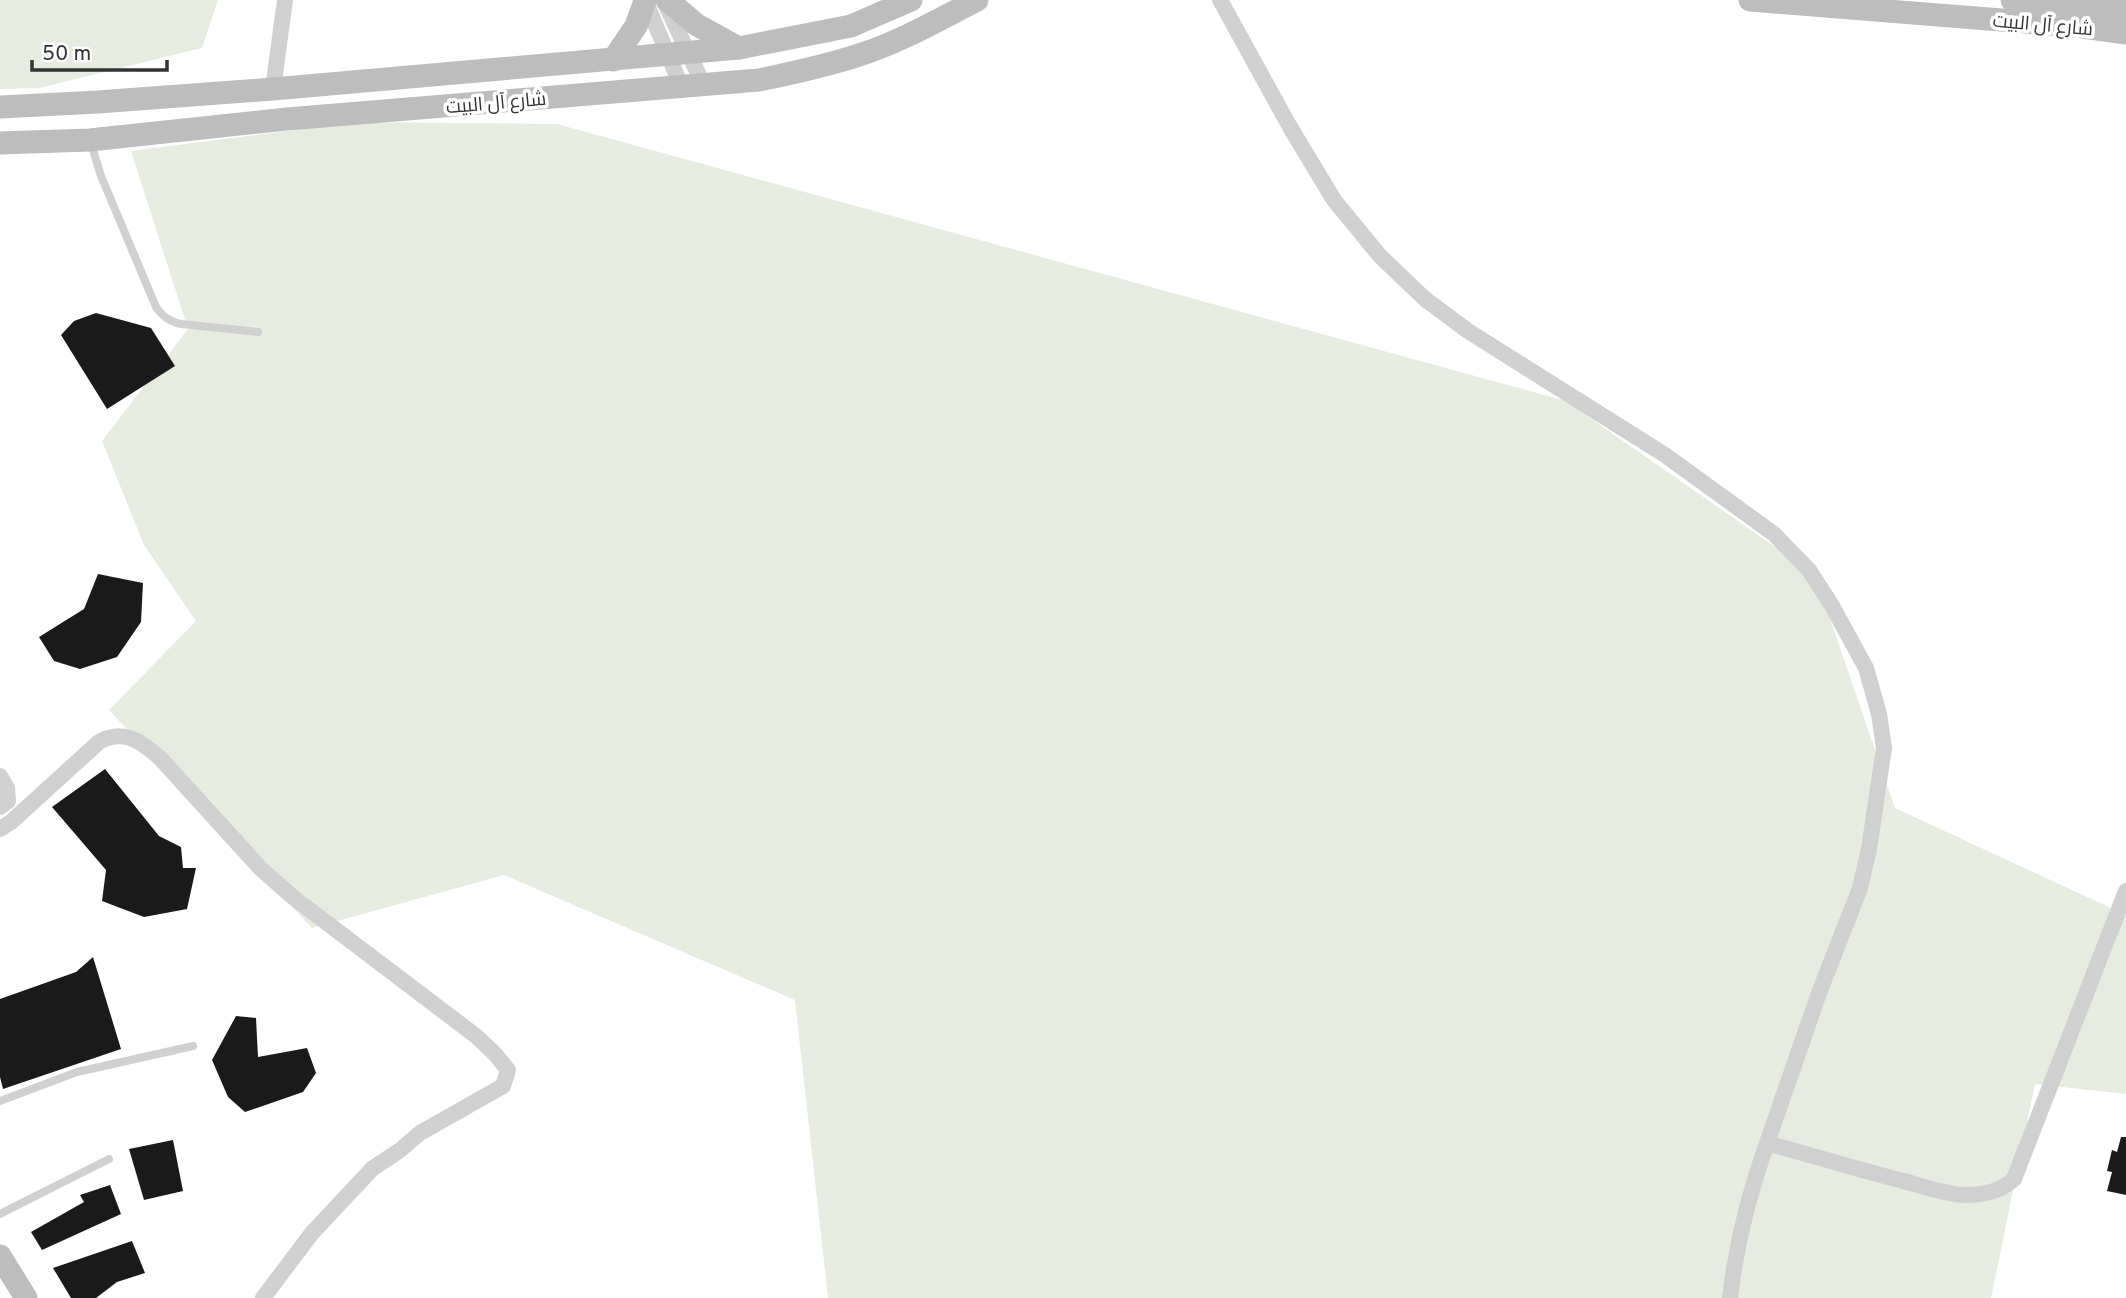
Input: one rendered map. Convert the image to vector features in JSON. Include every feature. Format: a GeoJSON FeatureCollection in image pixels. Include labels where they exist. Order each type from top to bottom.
{"type":"FeatureCollection","features":[{"type":"Feature","properties":{"kind":"street"},"geometry":{"type":"LineString","coordinates":[[273,89],[285,0]]}},
{"type":"Feature","properties":{"kind":"street"},"geometry":{"type":"LineString","coordinates":[[655,0],[739,48]]}},
{"type":"Feature","properties":{"kind":"street"},"geometry":{"type":"LineString","coordinates":[[655,0],[693,87]]}},
{"type":"Feature","properties":{"kind":"street"},"geometry":{"type":"LineString","coordinates":[[613,60],[630,38],[641,14],[655,0]]}},
{"type":"Feature","properties":{"kind":"street","name":"شارع آل البيت"},"geometry":{"type":"LineString","coordinates":[[0,107],[273,89],[739,48],[851,26],[911,0]]}},
{"type":"Feature","properties":{"kind":"street","name":"شارع آل البيت"},"geometry":{"type":"LineString","coordinates":[[0,143],[90,140],[287,119],[759,80],[813,69],[861,55],[976,0]]}},
{"type":"Feature","properties":{"kind":"street"},"geometry":{"type":"LineString","coordinates":[[1220,0],[1334,200],[1380,256],[1425,299],[1468,331],[1665,454],[1773,534],[1809,570],[1866,668],[1879,714],[1884,748],[1869,849],[1860,888],[1819,993],[1756,1172],[1730,1298]]}},
{"type":"Feature","properties":{"kind":"street","name":"شارع آل البيت"},"geometry":{"type":"LineString","coordinates":[[1750,0],[2077,26],[2126,33]]}},
{"type":"Feature","properties":{"kind":"street","name":"شارع آل البيت"},"geometry":{"type":"LineString","coordinates":[[2012,0],[2126,11]]}},
{"type":"Feature","properties":{"kind":"street"},"geometry":{"type":"LineString","coordinates":[[0,829],[99,742],[111,735],[125,736],[136,741],[161,759],[269,876],[476,1037],[508,1070],[503,1086],[420,1133],[373,1168],[312,1233],[263,1298]]}},
{"type":"Feature","properties":{"kind":"street"},"geometry":{"type":"LineString","coordinates":[[0,776],[8,794],[8,801],[0,807]]}},
{"type":"Feature","properties":{"kind":"street"},"geometry":{"type":"LineString","coordinates":[[1767,1143],[1960,1195],[1978,1195],[2005,1187],[2014,1179],[2126,891]]}},
{"type":"Feature","properties":{"kind":"street"},"geometry":{"type":"LineString","coordinates":[[0,1256],[26,1298]]}},
{"type":"Feature","properties":{"kind":"lane"},"geometry":{"type":"LineString","coordinates":[[90,140],[102,176],[156,307],[162,315],[171,322],[181,324],[258,332]]}},
{"type":"Feature","properties":{"kind":"lane"},"geometry":{"type":"LineString","coordinates":[[0,1101],[77,1072],[193,1046]]}},
{"type":"Feature","properties":{"kind":"lane"},"geometry":{"type":"LineString","coordinates":[[0,1214],[109,1159]]}},
{"type":"Feature","properties":{"kind":"shaded area"},"geometry":{"type":"Polygon","coordinates":[[[0,0],[218,0],[202,48],[39,88],[0,89],[0,0]]]}},
{"type":"Feature","properties":{"kind":"shaded area"},"geometry":{"type":"Polygon","coordinates":[[[357,122],[557,124],[1566,401],[1815,575],[1895,808],[2126,915],[2126,1094],[2035,1084],[1991,1298],[828,1298],[795,1000],[504,875],[312,928],[109,710],[196,621],[144,545],[102,441],[188,329],[131,151],[357,122]]]}},
{"type":"Feature","properties":{"kind":"building"},"geometry":{"type":"Polygon","coordinates":[[[96,313],[151,328],[175,366],[107,409],[61,335],[74,321],[96,313]]]}},
{"type":"Feature","properties":{"kind":"building"},"geometry":{"type":"Polygon","coordinates":[[[98,574],[143,583],[141,622],[117,657],[80,669],[54,661],[39,637],[84,609],[98,574]]]}},
{"type":"Feature","properties":{"kind":"building"},"geometry":{"type":"Polygon","coordinates":[[[105,769],[159,836],[181,847],[183,868],[196,868],[187,909],[144,917],[102,901],[106,870],[52,807],[105,769]]]}},
{"type":"Feature","properties":{"kind":"building"},"geometry":{"type":"Polygon","coordinates":[[[93,957],[121,1049],[3,1089],[0,1077],[0,999],[76,972],[93,957]]]}},
{"type":"Feature","properties":{"kind":"building"},"geometry":{"type":"Polygon","coordinates":[[[236,1016],[256,1018],[258,1057],[307,1048],[316,1073],[303,1092],[245,1112],[228,1097],[212,1060],[236,1016]]]}},
{"type":"Feature","properties":{"kind":"building"},"geometry":{"type":"Polygon","coordinates":[[[2121,1137],[2126,1137],[2126,1195],[2107,1191],[2112,1172],[2107,1171],[2112,1150],[2117,1152],[2121,1137]]]}},
{"type":"Feature","properties":{"kind":"building"},"geometry":{"type":"Polygon","coordinates":[[[173,1140],[183,1191],[144,1200],[129,1149],[173,1140]]]}},
{"type":"Feature","properties":{"kind":"building"},"geometry":{"type":"Polygon","coordinates":[[[110,1185],[121,1214],[42,1250],[31,1232],[84,1202],[80,1195],[110,1185]]]}},
{"type":"Feature","properties":{"kind":"building"},"geometry":{"type":"Polygon","coordinates":[[[132,1241],[145,1273],[117,1282],[96,1298],[71,1298],[53,1268],[132,1241]]]}}]}
